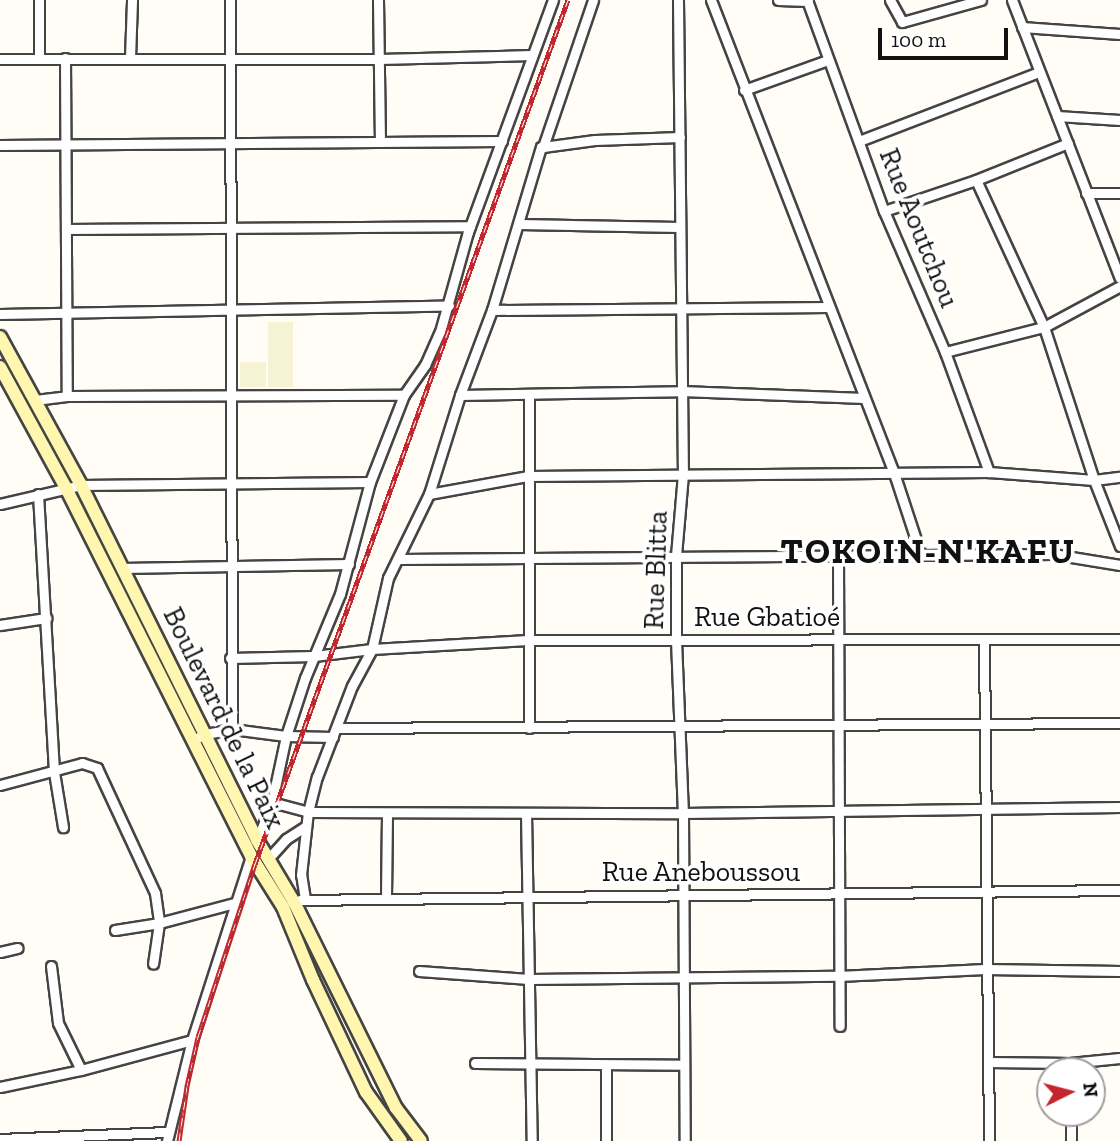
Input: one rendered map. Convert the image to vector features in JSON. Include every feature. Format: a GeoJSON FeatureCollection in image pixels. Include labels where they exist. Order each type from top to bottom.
{"type":"FeatureCollection","features":[{"type":"Feature","properties":{"kind":"main road","name":"Boulevard de la Paix"},"geometry":{"type":"LineString","coordinates":[[0,337],[81,485],[206,734],[259,851]]}},
{"type":"Feature","properties":{"kind":"main road","name":"Boulevard de la Paix"},"geometry":{"type":"LineString","coordinates":[[0,367],[66,488],[192,740],[294,903],[404,1121],[421,1141]]}},
{"type":"Feature","properties":{"kind":"main road","name":"Boulevard de la Paix"},"geometry":{"type":"LineString","coordinates":[[294,903],[332,1022],[366,1092],[401,1141]]}},
{"type":"Feature","properties":{"kind":"main road"},"geometry":{"type":"LineString","coordinates":[[332,1022],[349,1013]]}},
{"type":"Feature","properties":{"kind":"street"},"geometry":{"type":"LineString","coordinates":[[38,0],[39,58]]}},
{"type":"Feature","properties":{"kind":"street"},"geometry":{"type":"LineString","coordinates":[[130,58],[132,0]]}},
{"type":"Feature","properties":{"kind":"street"},"geometry":{"type":"LineString","coordinates":[[230,0],[232,729]]}},
{"type":"Feature","properties":{"kind":"street"},"geometry":{"type":"LineString","coordinates":[[379,0],[380,142]]}},
{"type":"Feature","properties":{"kind":"street"},"geometry":{"type":"LineString","coordinates":[[0,1139],[168,1137],[192,1041],[234,903],[259,851],[286,736],[349,564],[370,481],[404,395],[433,349],[449,305],[470,226],[553,0]]}},
{"type":"Feature","properties":{"kind":"street"},"geometry":{"type":"LineString","coordinates":[[294,903],[301,875],[307,812],[317,777],[352,686],[372,649],[388,578],[429,494],[593,0]]}},
{"type":"Feature","properties":{"kind":"street","name":"Rue Blitta"},"geometry":{"type":"LineString","coordinates":[[678,0],[683,474],[676,556],[676,640],[677,725],[683,813],[685,1141]]}},
{"type":"Feature","properties":{"kind":"street"},"geometry":{"type":"LineString","coordinates":[[711,0],[894,473],[921,555]]}},
{"type":"Feature","properties":{"kind":"street"},"geometry":{"type":"LineString","coordinates":[[778,0],[807,1]]}},
{"type":"Feature","properties":{"kind":"street"},"geometry":{"type":"LineString","coordinates":[[890,0],[902,22],[981,0]]}},
{"type":"Feature","properties":{"kind":"street"},"geometry":{"type":"LineString","coordinates":[[1012,0],[1120,276]]}},
{"type":"Feature","properties":{"kind":"street","name":"Rue Aoutchou"},"geometry":{"type":"LineString","coordinates":[[807,1],[884,211],[945,352],[989,472]]}},
{"type":"Feature","properties":{"kind":"street"},"geometry":{"type":"LineString","coordinates":[[1022,27],[1120,34]]}},
{"type":"Feature","properties":{"kind":"street"},"geometry":{"type":"LineString","coordinates":[[0,59],[380,59],[531,55]]}},
{"type":"Feature","properties":{"kind":"street"},"geometry":{"type":"LineString","coordinates":[[65,58],[68,396]]}},
{"type":"Feature","properties":{"kind":"street"},"geometry":{"type":"LineString","coordinates":[[744,90],[828,60]]}},
{"type":"Feature","properties":{"kind":"street"},"geometry":{"type":"LineString","coordinates":[[859,141],[1039,72]]}},
{"type":"Feature","properties":{"kind":"street"},"geometry":{"type":"LineString","coordinates":[[1057,116],[1120,120]]}},
{"type":"Feature","properties":{"kind":"street"},"geometry":{"type":"LineString","coordinates":[[543,147],[595,140],[680,137]]}},
{"type":"Feature","properties":{"kind":"street"},"geometry":{"type":"LineString","coordinates":[[0,145],[502,141]]}},
{"type":"Feature","properties":{"kind":"street"},"geometry":{"type":"LineString","coordinates":[[884,211],[976,180],[1068,143]]}},
{"type":"Feature","properties":{"kind":"street"},"geometry":{"type":"LineString","coordinates":[[976,180],[1044,327],[1094,480],[1120,545]]}},
{"type":"Feature","properties":{"kind":"street"},"geometry":{"type":"LineString","coordinates":[[1087,193],[1120,193]]}},
{"type":"Feature","properties":{"kind":"street"},"geometry":{"type":"LineString","coordinates":[[519,224],[679,227]]}},
{"type":"Feature","properties":{"kind":"street"},"geometry":{"type":"LineString","coordinates":[[65,229],[470,226]]}},
{"type":"Feature","properties":{"kind":"street"},"geometry":{"type":"LineString","coordinates":[[945,352],[1044,327],[1120,286]]}},
{"type":"Feature","properties":{"kind":"street"},"geometry":{"type":"LineString","coordinates":[[0,314],[231,307],[449,305]]}},
{"type":"Feature","properties":{"kind":"street"},"geometry":{"type":"LineString","coordinates":[[492,310],[830,307]]}},
{"type":"Feature","properties":{"kind":"street"},"geometry":{"type":"LineString","coordinates":[[460,395],[681,391],[864,398]]}},
{"type":"Feature","properties":{"kind":"street"},"geometry":{"type":"LineString","coordinates":[[529,394],[529,728]]}},
{"type":"Feature","properties":{"kind":"street"},"geometry":{"type":"LineString","coordinates":[[35,400],[68,396],[404,395]]}},
{"type":"Feature","properties":{"kind":"street"},"geometry":{"type":"LineString","coordinates":[[429,494],[528,476],[989,472],[1094,480],[1120,477]]}},
{"type":"Feature","properties":{"kind":"street"},"geometry":{"type":"LineString","coordinates":[[0,504],[81,485],[370,481]]}},
{"type":"Feature","properties":{"kind":"street"},"geometry":{"type":"LineString","coordinates":[[38,494],[54,772],[63,827]]}},
{"type":"Feature","properties":{"kind":"street"},"geometry":{"type":"LineString","coordinates":[[398,559],[1053,554],[1120,565]]}},
{"type":"Feature","properties":{"kind":"street"},"geometry":{"type":"LineString","coordinates":[[838,557],[837,725],[841,852],[837,894],[840,1026]]}},
{"type":"Feature","properties":{"kind":"street"},"geometry":{"type":"LineString","coordinates":[[122,568],[349,564]]}},
{"type":"Feature","properties":{"kind":"street"},"geometry":{"type":"LineString","coordinates":[[0,625],[46,618]]}},
{"type":"Feature","properties":{"kind":"street","name":"Rue Gbatioé"},"geometry":{"type":"LineString","coordinates":[[230,658],[314,656],[372,649],[528,640],[1120,639]]}},
{"type":"Feature","properties":{"kind":"street"},"geometry":{"type":"LineString","coordinates":[[984,640],[985,969],[989,1141]]}},
{"type":"Feature","properties":{"kind":"street"},"geometry":{"type":"LineString","coordinates":[[192,740],[232,729],[286,736],[335,732],[677,725],[1120,723]]}},
{"type":"Feature","properties":{"kind":"street"},"geometry":{"type":"LineString","coordinates":[[0,785],[86,762],[97,768],[151,881],[159,923],[153,964]]}},
{"type":"Feature","properties":{"kind":"street"},"geometry":{"type":"LineString","coordinates":[[271,806],[279,804],[307,812],[387,813],[683,813],[1120,807]]}},
{"type":"Feature","properties":{"kind":"street"},"geometry":{"type":"LineString","coordinates":[[386,897],[387,813]]}},
{"type":"Feature","properties":{"kind":"street"},"geometry":{"type":"LineString","coordinates":[[526,813],[532,1141]]}},
{"type":"Feature","properties":{"kind":"street"},"geometry":{"type":"LineString","coordinates":[[259,851],[306,826]]}},
{"type":"Feature","properties":{"kind":"street","name":"Rue Aneboussou"},"geometry":{"type":"LineString","coordinates":[[294,903],[386,897],[1120,890]]}},
{"type":"Feature","properties":{"kind":"street"},"geometry":{"type":"LineString","coordinates":[[115,930],[159,923],[234,903]]}},
{"type":"Feature","properties":{"kind":"street"},"geometry":{"type":"LineString","coordinates":[[0,952],[18,948]]}},
{"type":"Feature","properties":{"kind":"street"},"geometry":{"type":"LineString","coordinates":[[51,966],[58,1023],[81,1070]]}},
{"type":"Feature","properties":{"kind":"street"},"geometry":{"type":"LineString","coordinates":[[419,971],[529,979],[838,976],[985,969],[1120,971]]}},
{"type":"Feature","properties":{"kind":"street"},"geometry":{"type":"LineString","coordinates":[[0,1087],[81,1070],[192,1041]]}},
{"type":"Feature","properties":{"kind":"street"},"geometry":{"type":"LineString","coordinates":[[988,1062],[1036,1065]]}},
{"type":"Feature","properties":{"kind":"street"},"geometry":{"type":"LineString","coordinates":[[475,1063],[684,1065]]}},
{"type":"Feature","properties":{"kind":"street"},"geometry":{"type":"LineString","coordinates":[[606,1065],[606,1141]]}},
{"type":"Feature","properties":{"kind":"shaded area"},"geometry":{"type":"Polygon","coordinates":[[[268,322],[293,322],[293,387],[268,387],[268,322]]]}},
{"type":"Feature","properties":{"kind":"shaded area"},"geometry":{"type":"Polygon","coordinates":[[[240,362],[266,362],[266,387],[240,387],[240,362]]]}},
{"type":"Feature","properties":{"kind":"railway"},"geometry":{"type":"LineString","coordinates":[[179,1141],[198,1037],[255,864],[568,0]]}},
{"type":"Feature","properties":{"kind":"district","name":"TOKOIN-N'KAFU"},"geometry":{"type":"Point","coordinates":[928,551]}}]}
